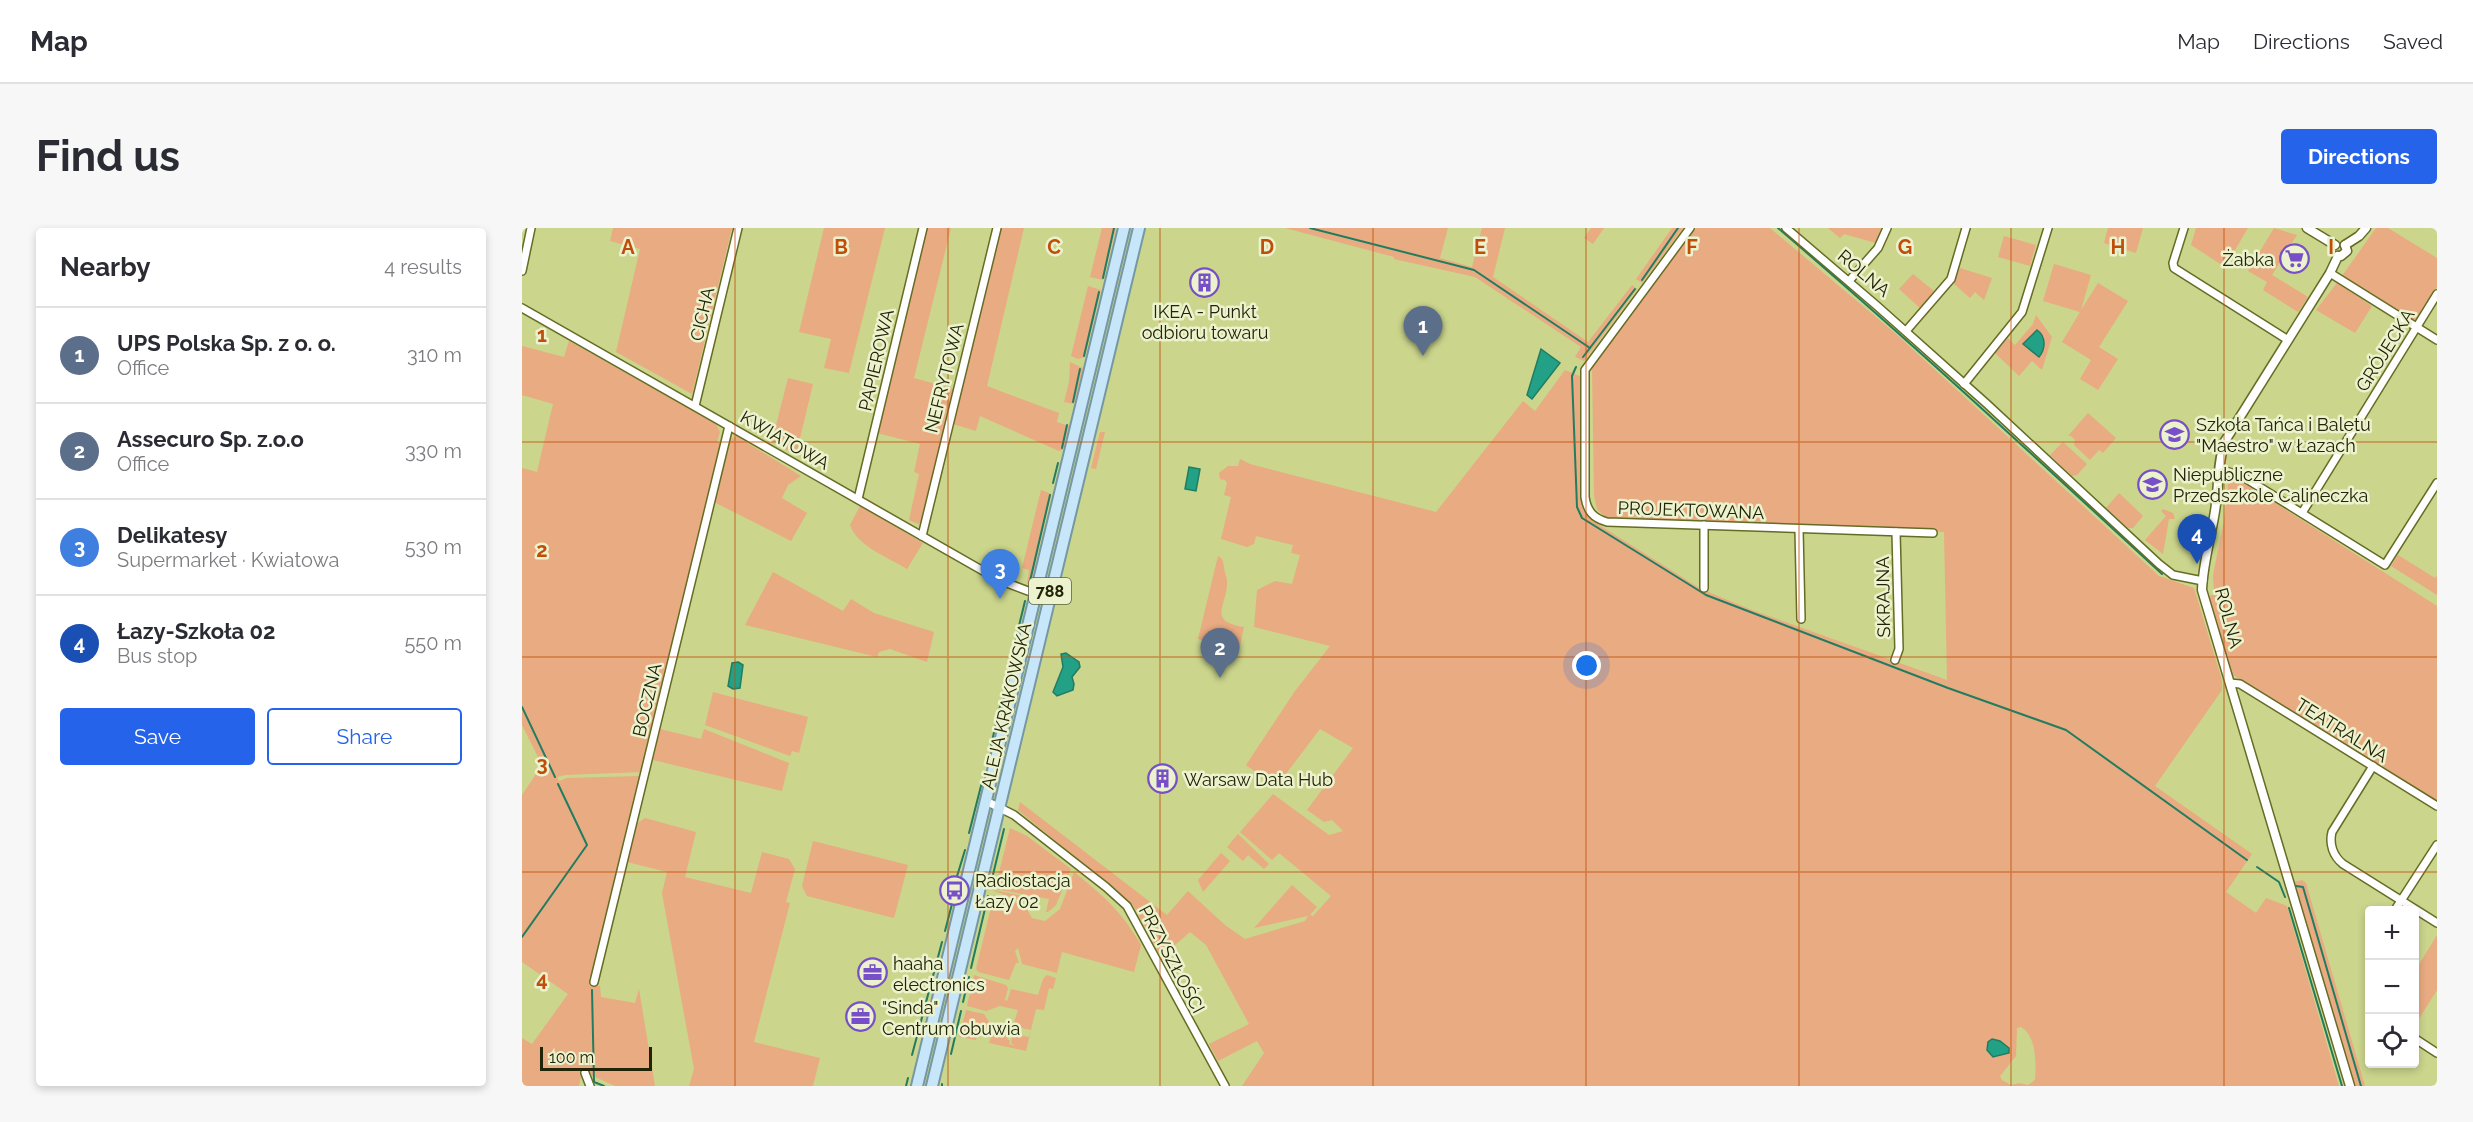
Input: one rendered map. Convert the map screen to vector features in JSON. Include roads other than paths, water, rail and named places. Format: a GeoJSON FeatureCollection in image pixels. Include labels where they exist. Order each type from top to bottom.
{"type":"FeatureCollection","features":[{"type":"Feature","properties":{"kind":"main road","name":"ALEJA KRAKOWSKA"},"geometry":{"type":"LineString","coordinates":[[917,1086],[1124,228]]}},
{"type":"Feature","properties":{"kind":"main road","name":"ALEJA KRAKOWSKA"},"geometry":{"type":"LineString","coordinates":[[932,1086],[1140,228]]}},
{"type":"Feature","properties":{"kind":"street"},"geometry":{"type":"LineString","coordinates":[[522,271],[531,228]]}},
{"type":"Feature","properties":{"kind":"street","name":"CICHA"},"geometry":{"type":"LineString","coordinates":[[695,406],[738,228]]}},
{"type":"Feature","properties":{"kind":"street","name":"PAPIEROWA"},"geometry":{"type":"LineString","coordinates":[[858,499],[923,228]]}},
{"type":"Feature","properties":{"kind":"street","name":"NEFRYTOWA"},"geometry":{"type":"LineString","coordinates":[[922,536],[997,228]]}},
{"type":"Feature","properties":{"kind":"street","name":"PROJEKTOWANA"},"geometry":{"type":"LineString","coordinates":[[1690,228],[1586,370],[1585,497],[1589,511],[1599,520],[1607,522],[1933,533]]}},
{"type":"Feature","properties":{"kind":"street","name":"ROLNA"},"geometry":{"type":"LineString","coordinates":[[1786,228],[1795,231],[1906,331],[2165,570],[2173,575],[2202,581],[2204,602],[2350,1086]]}},
{"type":"Feature","properties":{"kind":"street"},"geometry":{"type":"LineString","coordinates":[[1849,281],[1878,248],[1887,228]]}},
{"type":"Feature","properties":{"kind":"street"},"geometry":{"type":"LineString","coordinates":[[1906,331],[1951,279],[1966,228]]}},
{"type":"Feature","properties":{"kind":"street"},"geometry":{"type":"LineString","coordinates":[[1964,384],[2022,312],[2048,228]]}},
{"type":"Feature","properties":{"kind":"street"},"geometry":{"type":"LineString","coordinates":[[2184,228],[2173,263],[2174,268],[2288,340]]}},
{"type":"Feature","properties":{"kind":"street"},"geometry":{"type":"LineString","coordinates":[[2307,228],[2335,245]]}},
{"type":"Feature","properties":{"kind":"street"},"geometry":{"type":"LineString","coordinates":[[2338,256],[2333,251],[2335,245],[2340,242],[2345,244],[2359,236],[2366,228]]}},
{"type":"Feature","properties":{"kind":"street"},"geometry":{"type":"LineString","coordinates":[[2202,581],[2215,512],[2222,451],[2227,436],[2330,273],[2338,256],[2347,251],[2345,244]]}},
{"type":"Feature","properties":{"kind":"street"},"geometry":{"type":"LineString","coordinates":[[2330,273],[2437,340]]}},
{"type":"Feature","properties":{"kind":"street","name":"GRÓJECKA"},"geometry":{"type":"LineString","coordinates":[[2302,513],[2437,294]]}},
{"type":"Feature","properties":{"kind":"street","name":"KWIATOWA"},"geometry":{"type":"LineString","coordinates":[[522,308],[999,580],[1036,594]]}},
{"type":"Feature","properties":{"kind":"street","name":"BOCZNA"},"geometry":{"type":"LineString","coordinates":[[594,982],[729,426]]}},
{"type":"Feature","properties":{"kind":"street"},"geometry":{"type":"LineString","coordinates":[[2220,469],[2240,476],[2385,565],[2437,483]]}},
{"type":"Feature","properties":{"kind":"street"},"geometry":{"type":"LineString","coordinates":[[1704,525],[1704,588]]}},
{"type":"Feature","properties":{"kind":"street"},"geometry":{"type":"LineString","coordinates":[[1799,529],[1801,619]]}},
{"type":"Feature","properties":{"kind":"street","name":"SKRAJNA"},"geometry":{"type":"LineString","coordinates":[[1896,532],[1899,649],[1896,660]]}},
{"type":"Feature","properties":{"kind":"street","name":"TEATRALNA"},"geometry":{"type":"LineString","coordinates":[[2230,683],[2240,684],[2437,806]]}},
{"type":"Feature","properties":{"kind":"street"},"geometry":{"type":"LineString","coordinates":[[2373,766],[2332,832],[2332,848],[2335,857],[2437,923]]}},
{"type":"Feature","properties":{"kind":"street","name":"PRZYSZŁOŚCI"},"geometry":{"type":"LineString","coordinates":[[986,801],[999,807],[1091,875],[1127,906],[1225,1086]]}},
{"type":"Feature","properties":{"kind":"street"},"geometry":{"type":"LineString","coordinates":[[2398,906],[2437,845]]}},
{"type":"Feature","properties":{"kind":"street"},"geometry":{"type":"LineString","coordinates":[[2419,1041],[2437,1053]]}},
{"type":"Feature","properties":{"kind":"street"},"geometry":{"type":"LineString","coordinates":[[585,1073],[590,1086]]}},
{"type":"Feature","properties":{"kind":"water"},"geometry":{"type":"Polygon","coordinates":[[[2037,330],[2044,343],[2039,357],[2023,344],[2037,330]]]}},
{"type":"Feature","properties":{"kind":"water"},"geometry":{"type":"Polygon","coordinates":[[[1541,349],[1560,363],[1532,399],[1527,395],[1541,349]]]}},
{"type":"Feature","properties":{"kind":"water"},"geometry":{"type":"Polygon","coordinates":[[[1189,467],[1200,469],[1196,491],[1185,489],[1189,467]]]}},
{"type":"Feature","properties":{"kind":"water"},"geometry":{"type":"Polygon","coordinates":[[[1066,653],[1079,662],[1080,667],[1072,677],[1073,690],[1057,696],[1053,692],[1063,667],[1061,654],[1066,653]]]}},
{"type":"Feature","properties":{"kind":"water"},"geometry":{"type":"Polygon","coordinates":[[[738,662],[743,665],[740,688],[733,689],[728,686],[732,663],[738,662]]]}},
{"type":"Feature","properties":{"kind":"water"},"geometry":{"type":"Polygon","coordinates":[[[1992,1039],[2000,1041],[2009,1048],[2009,1053],[1993,1057],[1987,1050],[1988,1042],[1992,1039]]]}},
{"type":"Feature","properties":{"kind":"waterway"},"geometry":{"type":"LineString","coordinates":[[1103,278],[1114,228]]}},
{"type":"Feature","properties":{"kind":"waterway"},"geometry":{"type":"LineString","coordinates":[[1310,228],[1474,270],[1590,348]]}},
{"type":"Feature","properties":{"kind":"waterway"},"geometry":{"type":"LineString","coordinates":[[1642,280],[1678,228]]}},
{"type":"Feature","properties":{"kind":"waterway"},"geometry":{"type":"LineString","coordinates":[[1778,228],[1924,356],[2162,574]]}},
{"type":"Feature","properties":{"kind":"waterway"},"geometry":{"type":"LineString","coordinates":[[1583,357],[1635,289]]}},
{"type":"Feature","properties":{"kind":"waterway"},"geometry":{"type":"LineString","coordinates":[[1084,356],[1099,292]]}},
{"type":"Feature","properties":{"kind":"waterway"},"geometry":{"type":"LineString","coordinates":[[1576,367],[1572,376],[1577,507],[1582,518],[1706,595],[1948,688],[2066,730],[2247,860]]}},
{"type":"Feature","properties":{"kind":"waterway"},"geometry":{"type":"LineString","coordinates":[[1073,402],[1080,369]]}},
{"type":"Feature","properties":{"kind":"waterway"},"geometry":{"type":"LineString","coordinates":[[1062,448],[1067,425]]}},
{"type":"Feature","properties":{"kind":"waterway"},"geometry":{"type":"LineString","coordinates":[[1053,483],[1058,463]]}},
{"type":"Feature","properties":{"kind":"waterway"},"geometry":{"type":"LineString","coordinates":[[1030,581],[1050,495]]}},
{"type":"Feature","properties":{"kind":"waterway"},"geometry":{"type":"LineString","coordinates":[[1006,679],[1025,601]]}},
{"type":"Feature","properties":{"kind":"waterway"},"geometry":{"type":"LineString","coordinates":[[990,750],[1001,702]]}},
{"type":"Feature","properties":{"kind":"waterway"},"geometry":{"type":"LineString","coordinates":[[522,707],[555,777]]}},
{"type":"Feature","properties":{"kind":"waterway"},"geometry":{"type":"LineString","coordinates":[[969,833],[982,782]]}},
{"type":"Feature","properties":{"kind":"waterway"},"geometry":{"type":"LineString","coordinates":[[522,937],[587,845],[558,784]]}},
{"type":"Feature","properties":{"kind":"waterway"},"geometry":{"type":"LineString","coordinates":[[990,887],[1004,829]]}},
{"type":"Feature","properties":{"kind":"waterway"},"geometry":{"type":"LineString","coordinates":[[945,931],[952,904],[951,896],[965,850]]}},
{"type":"Feature","properties":{"kind":"waterway"},"geometry":{"type":"LineString","coordinates":[[2257,867],[2279,882],[2285,897]]}},
{"type":"Feature","properties":{"kind":"waterway"},"geometry":{"type":"LineString","coordinates":[[2296,886],[2303,887],[2361,1086]]}},
{"type":"Feature","properties":{"kind":"waterway"},"geometry":{"type":"LineString","coordinates":[[971,968],[988,896]]}},
{"type":"Feature","properties":{"kind":"waterway"},"geometry":{"type":"LineString","coordinates":[[2289,908],[2342,1086]]}},
{"type":"Feature","properties":{"kind":"waterway"},"geometry":{"type":"LineString","coordinates":[[912,1055],[942,942]]}},
{"type":"Feature","properties":{"kind":"waterway"},"geometry":{"type":"LineString","coordinates":[[963,1002],[969,977]]}},
{"type":"Feature","properties":{"kind":"waterway"},"geometry":{"type":"LineString","coordinates":[[592,990],[594,1082],[604,1086]]}},
{"type":"Feature","properties":{"kind":"waterway"},"geometry":{"type":"LineString","coordinates":[[951,1054],[961,1011]]}},
{"type":"Feature","properties":{"kind":"waterway"},"geometry":{"type":"LineString","coordinates":[[906,1086],[908,1078]]}},
{"type":"Feature","properties":{"kind":"place","name":"Żabka"},"geometry":{"type":"Point","coordinates":[2295,259]}},
{"type":"Feature","properties":{"kind":"place","name":"IKEA - Punkt odbioru towaru"},"geometry":{"type":"Point","coordinates":[1205,282]}},
{"type":"Feature","properties":{"kind":"place","name":"UPS Polska Sp. z o. o."},"geometry":{"type":"Point","coordinates":[1423,356]}},
{"type":"Feature","properties":{"kind":"place","name":"Szkoła Tańca i Baletu \"Maestro\" w Łazach"},"geometry":{"type":"Point","coordinates":[2175,434]}},
{"type":"Feature","properties":{"kind":"place","name":"Niepubliczne Przedszkole Calineczka"},"geometry":{"type":"Point","coordinates":[2152,484]}},
{"type":"Feature","properties":{"kind":"place","name":"Łazy-Szkoła 02"},"geometry":{"type":"Point","coordinates":[2197,564]}},
{"type":"Feature","properties":{"kind":"place","name":"Delikatesy"},"geometry":{"type":"Point","coordinates":[1000,599]}},
{"type":"Feature","properties":{"kind":"place","name":"Assecuro Sp. z.o.o"},"geometry":{"type":"Point","coordinates":[1220,678]}},
{"type":"Feature","properties":{"kind":"place","name":"Warsaw Data Hub"},"geometry":{"type":"Point","coordinates":[1163,779]}},
{"type":"Feature","properties":{"kind":"place","name":"Radiostacja Łazy 02"},"geometry":{"type":"Point","coordinates":[954,890]}},
{"type":"Feature","properties":{"kind":"place","name":"haaha electronics"},"geometry":{"type":"Point","coordinates":[872,973]}},
{"type":"Feature","properties":{"kind":"place","name":"\"Sinda\" Centrum obuwia"},"geometry":{"type":"Point","coordinates":[861,1017]}}]}
